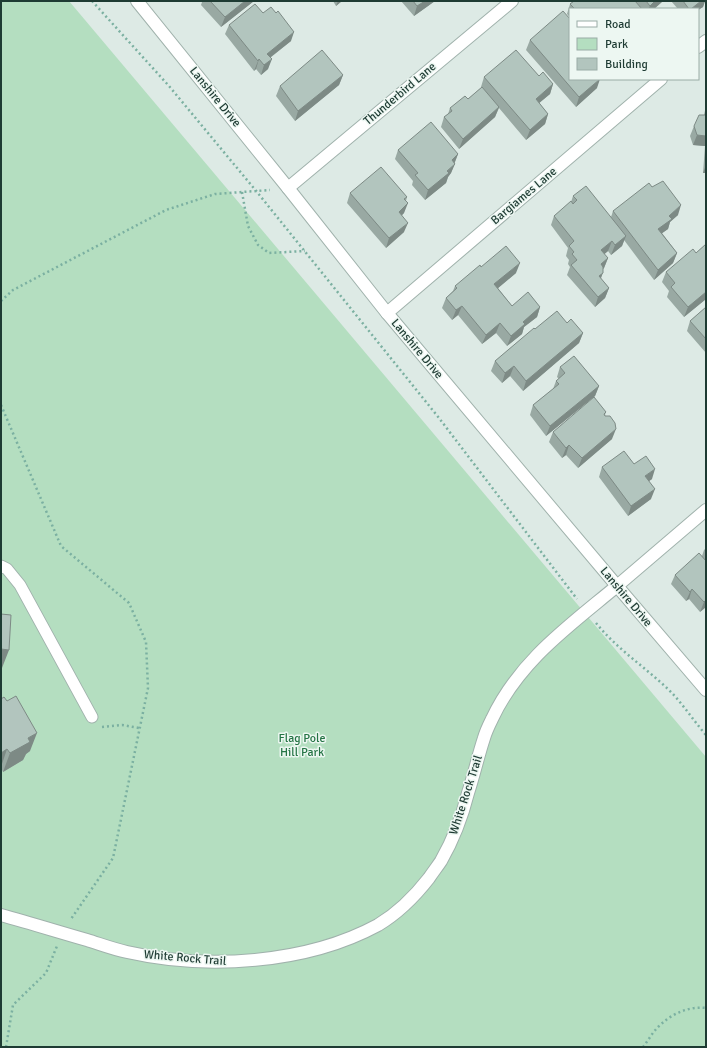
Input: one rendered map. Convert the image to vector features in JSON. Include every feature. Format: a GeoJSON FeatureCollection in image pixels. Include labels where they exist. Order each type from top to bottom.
{"type":"FeatureCollection","features":[{"type":"Feature","properties":{"kind":"street","name":"Lanshire Drive"},"geometry":{"type":"LineString","coordinates":[[138,1],[387,313],[706,690]]}},
{"type":"Feature","properties":{"kind":"street","name":"Thunderbird Lane"},"geometry":{"type":"LineString","coordinates":[[288,188],[512,1]]}},
{"type":"Feature","properties":{"kind":"street","name":"Bargiames Lane"},"geometry":{"type":"LineString","coordinates":[[387,313],[660,80]]}},
{"type":"Feature","properties":{"kind":"street","name":"White Rock Trail"},"geometry":{"type":"LineString","coordinates":[[1,915],[127,952],[170,959],[239,962],[295,954],[325,946],[348,939],[379,924],[397,912],[419,891],[440,863],[456,830],[468,795],[484,737],[498,706],[516,679],[533,658],[551,640],[706,510]]}},
{"type":"Feature","properties":{"kind":"lane"},"geometry":{"type":"LineString","coordinates":[[1,566],[7,569],[20,584],[92,717]]}},
{"type":"Feature","properties":{"kind":"path"},"geometry":{"type":"LineString","coordinates":[[92,1],[169,86],[305,251],[439,418],[586,611],[603,631],[632,659],[669,690],[684,706],[706,735]]}},
{"type":"Feature","properties":{"kind":"path"},"geometry":{"type":"LineString","coordinates":[[1,301],[13,290],[166,210],[215,194],[257,192],[288,188]]}},
{"type":"Feature","properties":{"kind":"path"},"geometry":{"type":"LineString","coordinates":[[242,192],[248,226],[258,245],[269,253],[305,251]]}},
{"type":"Feature","properties":{"kind":"path"},"geometry":{"type":"LineString","coordinates":[[92,717],[103,727],[122,726],[139,728]]}},
{"type":"Feature","properties":{"kind":"path"},"geometry":{"type":"LineString","coordinates":[[643,1047],[658,1027],[677,1013],[698,1007],[706,1008]]}},
{"type":"Feature","properties":{"kind":"green space","name":"Flag Pole Hill Park"},"geometry":{"type":"Polygon","coordinates":[[[1,1],[69,1],[706,757],[706,1047],[1,1047],[1,1]]]}},
{"type":"Feature","properties":{"kind":"building"},"geometry":{"type":"Polygon","coordinates":[[[210,1],[245,1],[225,17],[210,1]]]}},
{"type":"Feature","properties":{"kind":"building"},"geometry":{"type":"Polygon","coordinates":[[[413,1],[425,1],[417,6],[413,1]]]}},
{"type":"Feature","properties":{"kind":"building"},"geometry":{"type":"Polygon","coordinates":[[[574,1],[635,1],[641,8],[574,8],[570,4],[574,1]]]}},
{"type":"Feature","properties":{"kind":"building"},"geometry":{"type":"Polygon","coordinates":[[[646,1],[655,1],[650,6],[646,1]]]}},
{"type":"Feature","properties":{"kind":"building"},"geometry":{"type":"Polygon","coordinates":[[[683,1],[701,1],[692,8],[688,8],[683,1]]]}},
{"type":"Feature","properties":{"kind":"building"},"geometry":{"type":"Polygon","coordinates":[[[255,4],[263,13],[271,7],[276,13],[278,11],[294,32],[267,54],[272,59],[264,65],[259,59],[258,61],[229,25],[255,4]]]}},
{"type":"Feature","properties":{"kind":"building"},"geometry":{"type":"Polygon","coordinates":[[[563,11],[569,18],[569,80],[599,80],[579,97],[530,40],[563,11]]]}},
{"type":"Feature","properties":{"kind":"building"},"geometry":{"type":"Polygon","coordinates":[[[322,50],[343,75],[298,111],[280,86],[322,50]]]}},
{"type":"Feature","properties":{"kind":"building"},"geometry":{"type":"Polygon","coordinates":[[[516,50],[539,76],[543,72],[553,84],[536,99],[548,114],[530,130],[484,77],[516,50]]]}},
{"type":"Feature","properties":{"kind":"building"},"geometry":{"type":"Polygon","coordinates":[[[482,87],[499,107],[463,139],[444,117],[452,111],[450,108],[465,96],[468,99],[482,87]]]}},
{"type":"Feature","properties":{"kind":"building"},"geometry":{"type":"Polygon","coordinates":[[[699,115],[706,115],[706,136],[697,135],[694,126],[699,115]]]}},
{"type":"Feature","properties":{"kind":"building"},"geometry":{"type":"Polygon","coordinates":[[[431,122],[458,154],[452,160],[455,164],[447,171],[449,173],[428,190],[415,175],[418,173],[398,150],[431,122]]]}},
{"type":"Feature","properties":{"kind":"building"},"geometry":{"type":"Polygon","coordinates":[[[381,167],[407,197],[404,199],[408,203],[399,212],[408,223],[389,238],[350,193],[381,167]]]}},
{"type":"Feature","properties":{"kind":"building"},"geometry":{"type":"Polygon","coordinates":[[[663,181],[681,205],[669,216],[672,219],[658,229],[677,253],[658,270],[613,211],[649,183],[652,187],[663,181]]]}},
{"type":"Feature","properties":{"kind":"building"},"geometry":{"type":"Polygon","coordinates":[[[586,186],[626,236],[615,245],[612,241],[601,250],[608,258],[601,264],[603,267],[603,273],[599,276],[609,288],[598,297],[571,265],[577,260],[572,254],[574,252],[569,246],[574,241],[554,216],[571,201],[573,204],[577,200],[573,196],[586,186]]]}},
{"type":"Feature","properties":{"kind":"building"},"geometry":{"type":"Polygon","coordinates":[[[706,244],[706,292],[688,307],[671,287],[675,283],[666,272],[693,249],[696,253],[706,244]]]}},
{"type":"Feature","properties":{"kind":"building"},"geometry":{"type":"Polygon","coordinates":[[[506,246],[520,263],[494,284],[512,306],[528,292],[540,307],[523,322],[525,324],[511,336],[500,323],[486,335],[462,306],[456,310],[446,298],[457,288],[455,286],[506,246]]]}},
{"type":"Feature","properties":{"kind":"building"},"geometry":{"type":"Polygon","coordinates":[[[706,307],[706,339],[690,321],[706,307]]]}},
{"type":"Feature","properties":{"kind":"building"},"geometry":{"type":"Polygon","coordinates":[[[557,311],[567,323],[571,319],[583,333],[526,381],[514,366],[505,373],[495,361],[534,328],[535,329],[557,311]]]}},
{"type":"Feature","properties":{"kind":"building"},"geometry":{"type":"Polygon","coordinates":[[[574,356],[599,386],[550,426],[533,405],[559,384],[556,381],[565,373],[560,367],[574,356]]]}},
{"type":"Feature","properties":{"kind":"building"},"geometry":{"type":"Polygon","coordinates":[[[594,397],[606,412],[604,414],[605,416],[610,416],[615,423],[616,429],[582,458],[569,445],[566,448],[553,432],[594,397]]]}},
{"type":"Feature","properties":{"kind":"building"},"geometry":{"type":"Polygon","coordinates":[[[624,451],[634,464],[646,456],[655,469],[645,476],[655,489],[631,506],[602,467],[624,451]]]}},
{"type":"Feature","properties":{"kind":"building"},"geometry":{"type":"Polygon","coordinates":[[[699,553],[706,561],[706,600],[704,602],[692,589],[690,592],[675,575],[699,553]]]}},
{"type":"Feature","properties":{"kind":"building"},"geometry":{"type":"Polygon","coordinates":[[[1,614],[11,615],[9,650],[1,649],[1,614]]]}},
{"type":"Feature","properties":{"kind":"building"},"geometry":{"type":"Polygon","coordinates":[[[16,696],[37,733],[28,738],[30,742],[10,753],[7,749],[1,753],[1,699],[4,697],[7,701],[16,696]]]}}]}
